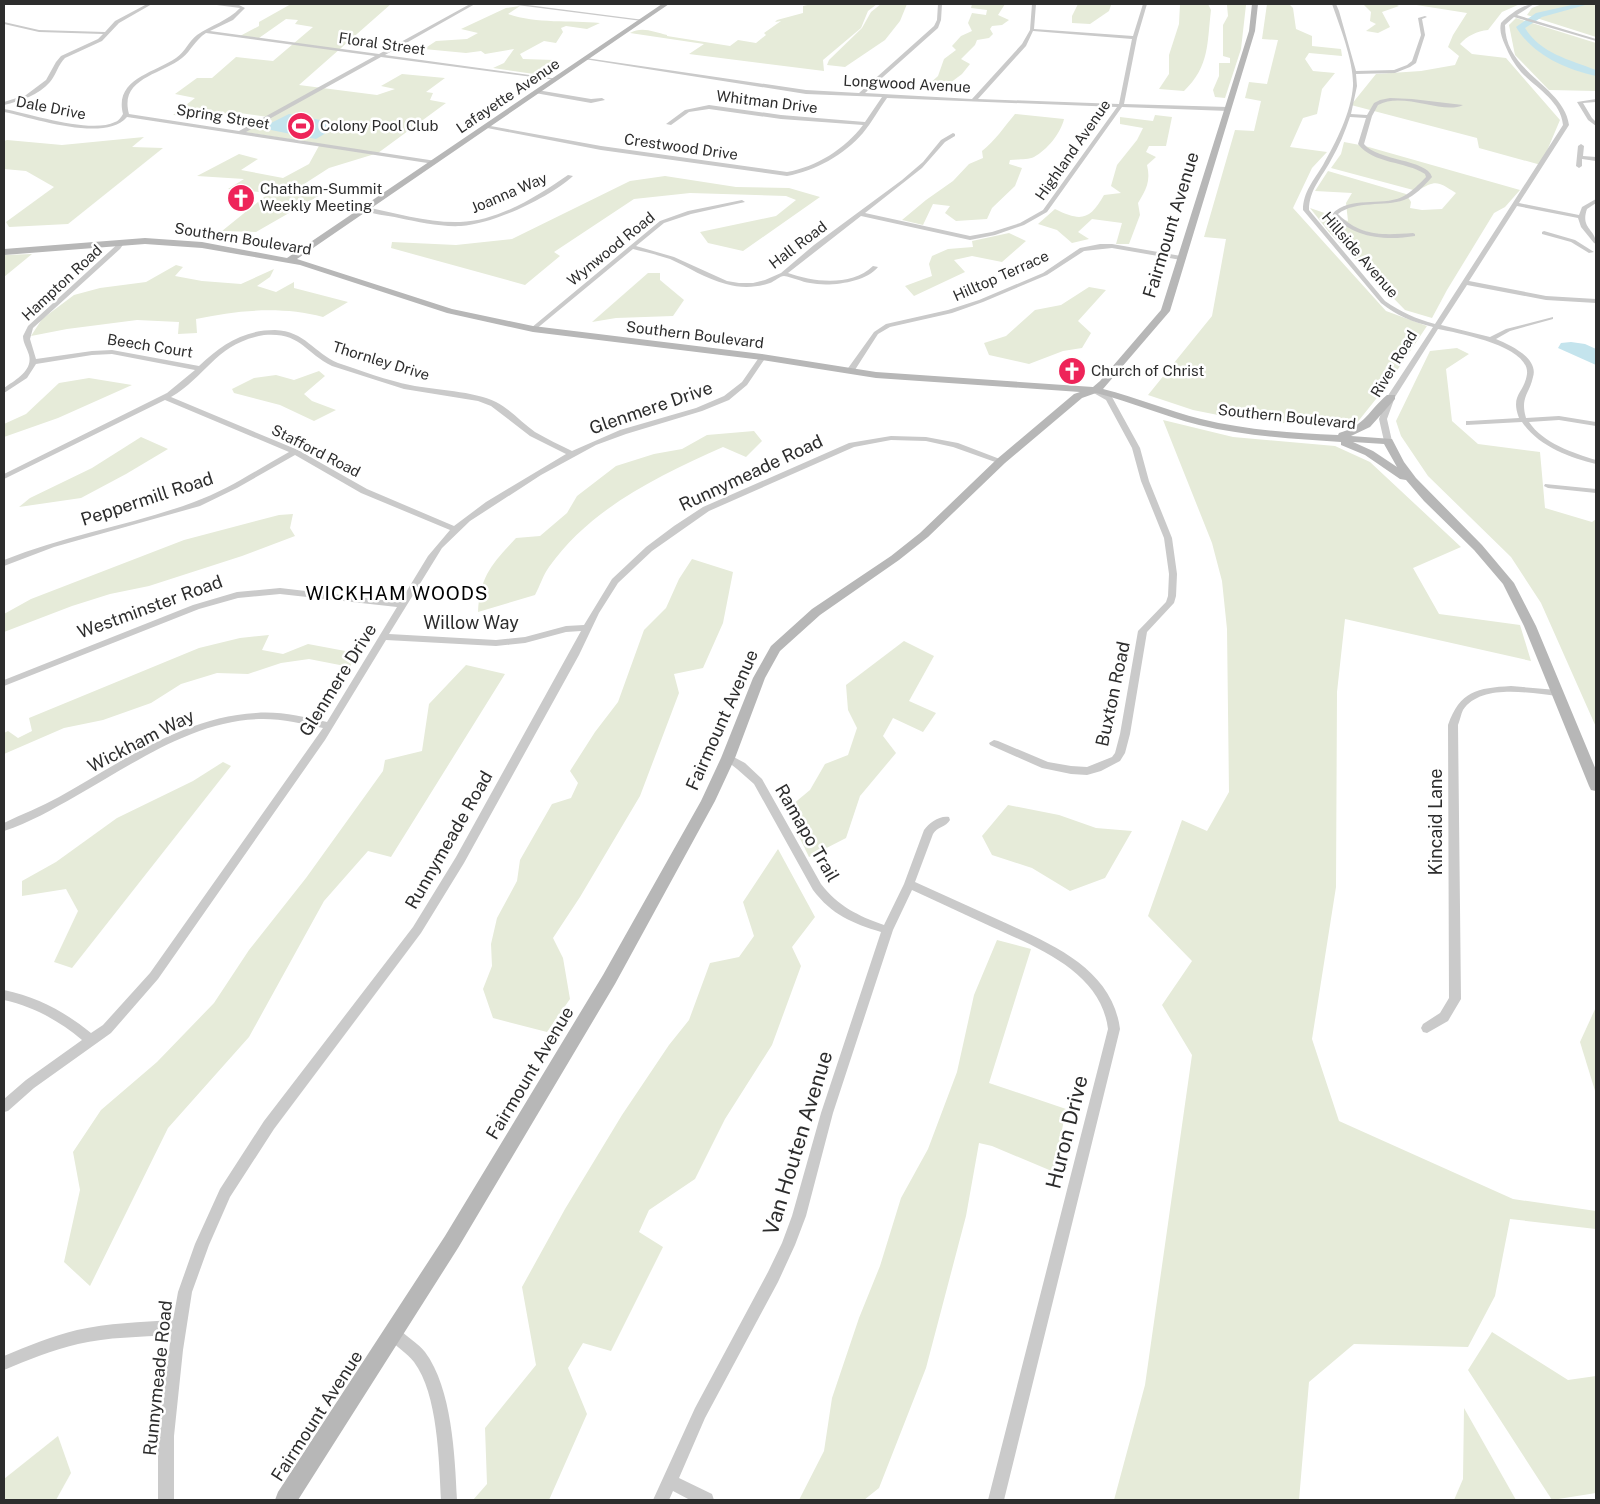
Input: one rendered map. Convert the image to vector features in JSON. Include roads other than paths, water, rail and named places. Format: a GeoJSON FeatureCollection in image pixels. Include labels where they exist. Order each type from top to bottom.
{"type":"FeatureCollection","features":[{"type":"Feature","properties":{"kind":"main road","name":"Lafayette Avenue"},"geometry":{"type":"LineString","coordinates":[[290,260],[666,4]]}},
{"type":"Feature","properties":{"kind":"main road","name":"Fairmount Avenue"},"geometry":{"type":"LineString","coordinates":[[286,1500],[394,1334],[552,1078],[698,819],[728,758],[759,678],[775,649],[816,612],[891,562],[924,535],[1001,460],[1078,396],[1095,390],[1104,383],[1166,311],[1252,31],[1256,4]]}},
{"type":"Feature","properties":{"kind":"main road","name":"Southern Boulevard"},"geometry":{"type":"LineString","coordinates":[[4,252],[122,242],[179,242],[290,260],[450,311],[533,329],[762,357],[902,377],[1095,390],[1203,422],[1258,431],[1388,441]]}},
{"type":"Feature","properties":{"kind":"main road"},"geometry":{"type":"LineString","coordinates":[[1330,438],[1362,429],[1372,420],[1382,403],[1390,396]]}},
{"type":"Feature","properties":{"kind":"main road"},"geometry":{"type":"LineString","coordinates":[[1330,438],[1369,453],[1418,488]]}},
{"type":"Feature","properties":{"kind":"main road","name":"River Road"},"geometry":{"type":"LineString","coordinates":[[1388,441],[1398,461],[1418,488],[1474,542],[1508,583],[1521,607],[1596,786]]}},
{"type":"Feature","properties":{"kind":"street"},"geometry":{"type":"LineString","coordinates":[[4,104],[28,96],[51,78],[58,62],[63,57],[100,40],[118,22],[138,9],[150,4]]}},
{"type":"Feature","properties":{"kind":"street"},"geometry":{"type":"LineString","coordinates":[[126,115],[122,106],[122,100],[130,88],[148,75],[180,58],[194,40],[206,32],[224,25],[244,8],[211,4]]}},
{"type":"Feature","properties":{"kind":"street"},"geometry":{"type":"LineString","coordinates":[[241,132],[473,4]]}},
{"type":"Feature","properties":{"kind":"street"},"geometry":{"type":"LineString","coordinates":[[511,4],[642,20]]}},
{"type":"Feature","properties":{"kind":"street"},"geometry":{"type":"LineString","coordinates":[[860,95],[936,27],[939,20],[940,4]]}},
{"type":"Feature","properties":{"kind":"street"},"geometry":{"type":"LineString","coordinates":[[974,100],[1020,51],[1032,30],[1034,4]]}},
{"type":"Feature","properties":{"kind":"street","name":"Highland Avenue"},"geometry":{"type":"LineString","coordinates":[[860,214],[970,238],[993,234],[1022,224],[1045,211],[1120,105],[1144,4]]}},
{"type":"Feature","properties":{"kind":"street","name":"Hillside Avenue"},"geometry":{"type":"LineString","coordinates":[[1334,4],[1355,72],[1356,86],[1348,114],[1326,163],[1308,192],[1305,202],[1306,210],[1387,306],[1402,315],[1490,339],[1520,355],[1530,370],[1531,376],[1519,405],[1524,421]]}},
{"type":"Feature","properties":{"kind":"street"},"geometry":{"type":"LineString","coordinates":[[1513,15],[1532,4]]}},
{"type":"Feature","properties":{"kind":"street"},"geometry":{"type":"LineString","coordinates":[[1513,15],[1596,40]]}},
{"type":"Feature","properties":{"kind":"street","name":"River Road"},"geometry":{"type":"LineString","coordinates":[[1388,441],[1383,418],[1390,396],[1565,128],[1567,119],[1560,107],[1526,74],[1511,55],[1502,26],[1513,15]]}},
{"type":"Feature","properties":{"kind":"street"},"geometry":{"type":"LineString","coordinates":[[1355,72],[1395,70],[1411,65],[1414,62],[1423,35],[1420,18],[1425,17]]}},
{"type":"Feature","properties":{"kind":"street"},"geometry":{"type":"LineString","coordinates":[[4,23],[39,31],[108,33]]}},
{"type":"Feature","properties":{"kind":"street"},"geometry":{"type":"LineString","coordinates":[[1032,30],[1135,38]]}},
{"type":"Feature","properties":{"kind":"street","name":"Floral Street"},"geometry":{"type":"LineString","coordinates":[[206,32],[556,79]]}},
{"type":"Feature","properties":{"kind":"street","name":"Longwood Avenue"},"geometry":{"type":"LineString","coordinates":[[586,59],[792,90],[974,100],[1228,109]]}},
{"type":"Feature","properties":{"kind":"street"},"geometry":{"type":"LineString","coordinates":[[537,92],[591,101],[602,100]]}},
{"type":"Feature","properties":{"kind":"street","name":"Crestwood Drive"},"geometry":{"type":"LineString","coordinates":[[485,127],[601,148],[787,174],[802,171],[840,151],[862,131],[884,96]]}},
{"type":"Feature","properties":{"kind":"street"},"geometry":{"type":"LineString","coordinates":[[1413,235],[1368,234],[1344,226],[1335,214],[1343,207],[1373,205],[1404,198],[1429,177],[1428,173],[1416,165],[1374,154],[1363,148],[1361,144],[1368,117],[1377,102],[1389,99],[1452,106],[1460,105]]}},
{"type":"Feature","properties":{"kind":"street"},"geometry":{"type":"LineString","coordinates":[[1596,101],[1580,102],[1590,119],[1596,124]]}},
{"type":"Feature","properties":{"kind":"street","name":"Whitman Drive"},"geometry":{"type":"LineString","coordinates":[[668,124],[687,111],[709,107],[866,124]]}},
{"type":"Feature","properties":{"kind":"street","name":"Dale Drive"},"geometry":{"type":"LineString","coordinates":[[4,112],[88,128],[117,123],[124,119],[126,115]]}},
{"type":"Feature","properties":{"kind":"street"},"geometry":{"type":"LineString","coordinates":[[1348,114],[1368,117]]}},
{"type":"Feature","properties":{"kind":"street","name":"Spring Street"},"geometry":{"type":"LineString","coordinates":[[126,115],[434,162]]}},
{"type":"Feature","properties":{"kind":"street","name":"Hall Road"},"geometry":{"type":"LineString","coordinates":[[631,247],[672,258],[726,284],[754,285],[766,282],[783,274],[922,166],[942,140],[953,135]]}},
{"type":"Feature","properties":{"kind":"street"},"geometry":{"type":"LineString","coordinates":[[1579,166],[1581,146]]}},
{"type":"Feature","properties":{"kind":"street"},"geometry":{"type":"LineString","coordinates":[[1580,157],[1596,159]]}},
{"type":"Feature","properties":{"kind":"street","name":"Joanna Way"},"geometry":{"type":"LineString","coordinates":[[365,209],[447,223],[470,223],[485,220],[539,196],[570,176]]}},
{"type":"Feature","properties":{"kind":"street"},"geometry":{"type":"LineString","coordinates":[[1596,201],[1584,208],[1581,217],[1584,227],[1596,242]]}},
{"type":"Feature","properties":{"kind":"street","name":"Wynwood Road"},"geometry":{"type":"LineString","coordinates":[[533,329],[658,225],[675,216],[742,202]]}},
{"type":"Feature","properties":{"kind":"street"},"geometry":{"type":"LineString","coordinates":[[1515,204],[1581,217]]}},
{"type":"Feature","properties":{"kind":"street"},"geometry":{"type":"LineString","coordinates":[[1544,233],[1573,241],[1591,252]]}},
{"type":"Feature","properties":{"kind":"street","name":"Hampton Road"},"geometry":{"type":"LineString","coordinates":[[33,362],[26,340],[30,327],[109,257],[122,242]]}},
{"type":"Feature","properties":{"kind":"street","name":"Hilltop Terrace"},"geometry":{"type":"LineString","coordinates":[[850,371],[876,332],[888,325],[950,312],[981,301],[1045,274],[1082,249],[1112,246],[1181,258]]}},
{"type":"Feature","properties":{"kind":"street"},"geometry":{"type":"LineString","coordinates":[[783,274],[810,282],[836,283],[865,274],[875,267]]}},
{"type":"Feature","properties":{"kind":"street"},"geometry":{"type":"LineString","coordinates":[[1464,282],[1535,298],[1596,301]]}},
{"type":"Feature","properties":{"kind":"street"},"geometry":{"type":"LineString","coordinates":[[1490,339],[1508,330],[1551,318]]}},
{"type":"Feature","properties":{"kind":"street","name":"Thornley Drive"},"geometry":{"type":"LineString","coordinates":[[4,477],[166,398],[181,389],[219,349],[237,338],[264,332],[287,334],[300,339],[327,361],[407,387],[494,404],[533,434],[572,454]]}},
{"type":"Feature","properties":{"kind":"street","name":"Beech Court"},"geometry":{"type":"LineString","coordinates":[[33,362],[92,352],[112,352],[202,369]]}},
{"type":"Feature","properties":{"kind":"street","name":"Glenmere Drive"},"geometry":{"type":"LineString","coordinates":[[4,1107],[30,1084],[107,1029],[154,976],[330,726],[441,542],[454,529],[482,509],[572,454],[624,432],[726,399],[745,383],[762,357]]}},
{"type":"Feature","properties":{"kind":"street"},"geometry":{"type":"LineString","coordinates":[[4,390],[28,372],[33,362]]}},
{"type":"Feature","properties":{"kind":"street","name":"Buxton Road"},"geometry":{"type":"LineString","coordinates":[[994,743],[1046,764],[1071,770],[1087,771],[1116,758],[1120,753],[1125,734],[1143,631],[1170,603],[1173,574],[1168,538],[1145,481],[1136,448],[1109,399],[1095,390]]}},
{"type":"Feature","properties":{"kind":"street","name":"Stafford Road"},"geometry":{"type":"LineString","coordinates":[[166,398],[295,452],[364,491],[454,529]]}},
{"type":"Feature","properties":{"kind":"street"},"geometry":{"type":"LineString","coordinates":[[1469,423],[1559,418],[1596,424]]}},
{"type":"Feature","properties":{"kind":"street"},"geometry":{"type":"LineString","coordinates":[[1524,421],[1536,434],[1556,446],[1596,462]]}},
{"type":"Feature","properties":{"kind":"street","name":"Runnymeade Road"},"geometry":{"type":"LineString","coordinates":[[166,1500],[166,1436],[185,1292],[202,1244],[225,1193],[269,1125],[417,930],[460,860],[587,628],[615,581],[636,559],[677,528],[722,502],[842,449],[878,440],[926,439],[955,445],[1001,460]]}},
{"type":"Feature","properties":{"kind":"street","name":"Peppermill Road"},"geometry":{"type":"LineString","coordinates":[[4,563],[198,503],[223,492],[295,452]]}},
{"type":"Feature","properties":{"kind":"street"},"geometry":{"type":"LineString","coordinates":[[1548,486],[1596,490]]}},
{"type":"Feature","properties":{"kind":"street","name":"Westminster Road"},"geometry":{"type":"LineString","coordinates":[[4,683],[196,607],[237,595],[280,592],[404,605]]}},
{"type":"Feature","properties":{"kind":"street","name":"Willow Way"},"geometry":{"type":"LineString","coordinates":[[384,637],[496,643],[524,640],[566,629],[587,628]]}},
{"type":"Feature","properties":{"kind":"street","name":"Kincaid Lane"},"geometry":{"type":"LineString","coordinates":[[1427,1028],[1444,1018],[1455,999],[1453,725],[1455,716],[1463,702],[1480,692],[1504,690],[1557,692]]}},
{"type":"Feature","properties":{"kind":"street","name":"Wickham Way"},"geometry":{"type":"LineString","coordinates":[[4,827],[60,801],[139,757],[206,725],[228,719],[256,716],[280,717],[330,726]]}},
{"type":"Feature","properties":{"kind":"street","name":"Ramapo Trail"},"geometry":{"type":"LineString","coordinates":[[728,758],[741,766],[758,782],[817,887],[827,901],[839,911],[856,920],[887,930]]}},
{"type":"Feature","properties":{"kind":"street","name":"Van Houten Avenue"},"geometry":{"type":"LineString","coordinates":[[661,1500],[700,1413],[773,1277],[794,1231],[827,1113],[887,930],[909,884],[928,833],[932,827],[945,820]]}},
{"type":"Feature","properties":{"kind":"street","name":"Huron Drive"},"geometry":{"type":"LineString","coordinates":[[909,884],[1048,948],[1065,959],[1103,993],[1114,1018],[1114,1028],[996,1500]]}},
{"type":"Feature","properties":{"kind":"street"},"geometry":{"type":"LineString","coordinates":[[4,995],[20,998],[53,1011],[92,1041]]}},
{"type":"Feature","properties":{"kind":"street"},"geometry":{"type":"LineString","coordinates":[[4,1362],[86,1335],[180,1327]]}},
{"type":"Feature","properties":{"kind":"street"},"geometry":{"type":"LineString","coordinates":[[394,1334],[420,1358],[429,1376],[442,1427],[449,1500]]}},
{"type":"Feature","properties":{"kind":"street"},"geometry":{"type":"LineString","coordinates":[[670,1481],[706,1500]]}},
{"type":"Feature","properties":{"kind":"water","name":"Colony Pool Club"},"geometry":{"type":"Polygon","coordinates":[[[289,114],[341,124],[316,139],[261,128],[289,114]]]}},
{"type":"Feature","properties":{"kind":"water"},"geometry":{"type":"Polygon","coordinates":[[[1561,343],[1585,344],[1596,349],[1596,365],[1558,348],[1561,343]]]}},
{"type":"Feature","properties":{"kind":"waterway"},"geometry":{"type":"LineString","coordinates":[[1585,4],[1539,15],[1520,27],[1526,37],[1543,51],[1553,57],[1596,73]]}},
{"type":"Feature","properties":{"kind":"place","name":"Colony Pool Club"},"geometry":{"type":"Point","coordinates":[301,126]}},
{"type":"Feature","properties":{"kind":"place","name":"Chatham-Summit Weekly Meeting"},"geometry":{"type":"Point","coordinates":[241,198]}},
{"type":"Feature","properties":{"kind":"place","name":"Church of Christ"},"geometry":{"type":"Point","coordinates":[1072,371]}},
{"type":"Feature","properties":{"kind":"district","name":"WICKHAM WOODS"},"geometry":{"type":"Point","coordinates":[397,593]}}]}
